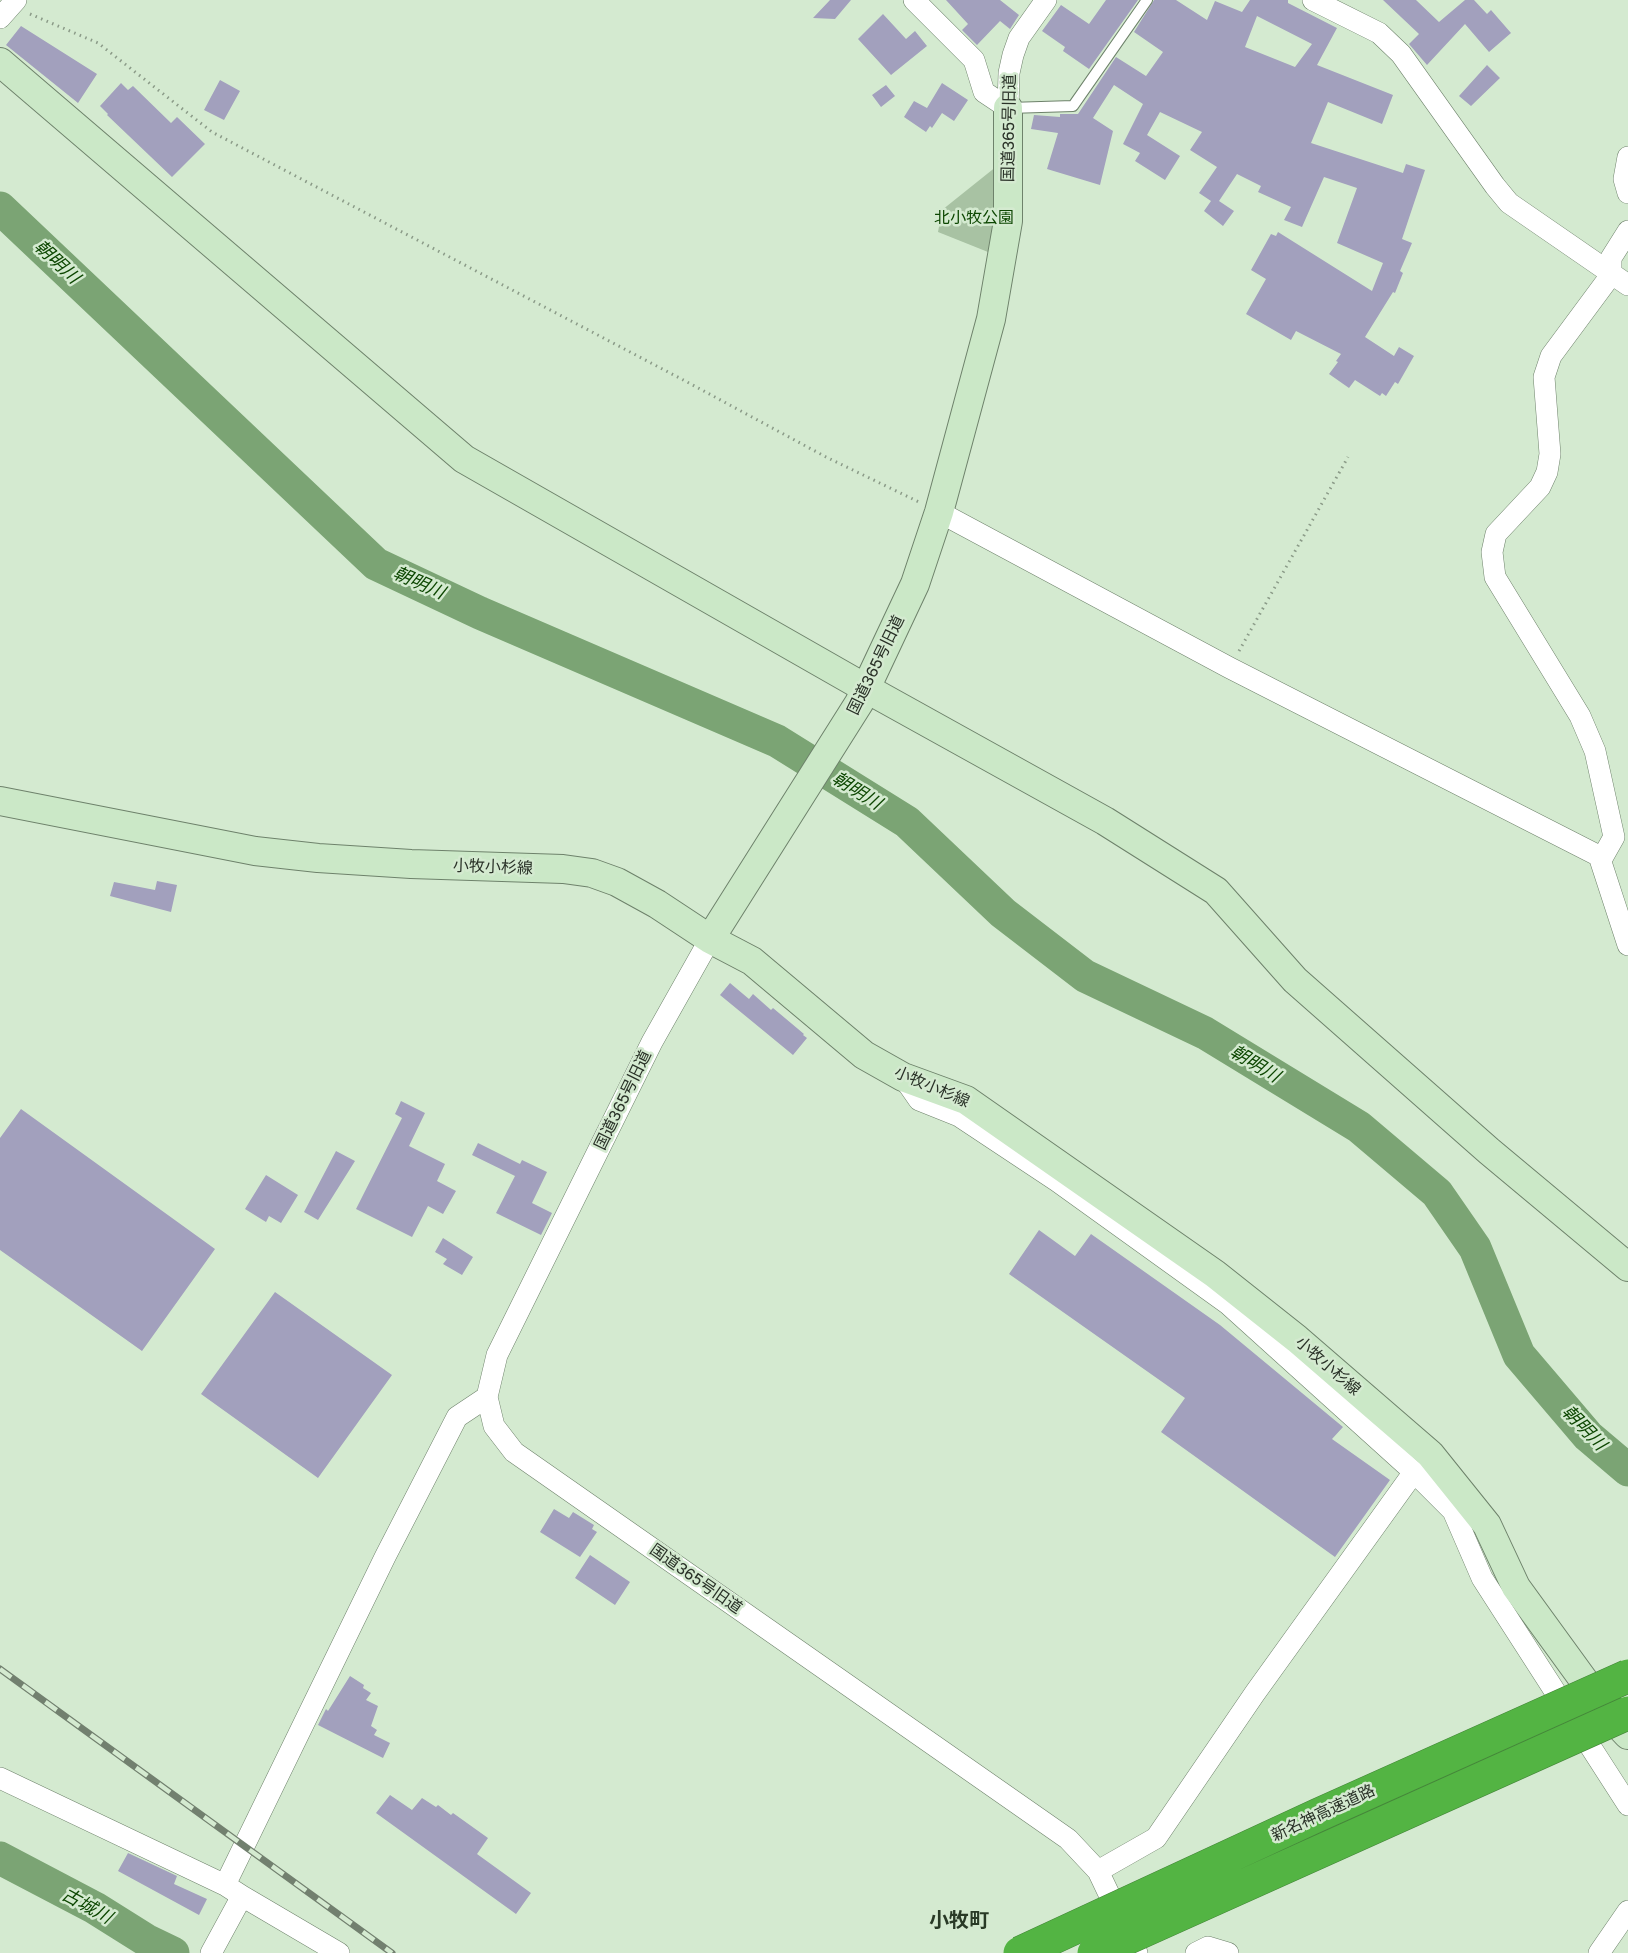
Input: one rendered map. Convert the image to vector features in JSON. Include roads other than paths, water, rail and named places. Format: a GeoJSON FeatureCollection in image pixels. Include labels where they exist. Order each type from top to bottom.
{"type":"FeatureCollection","features":[{"type":"Feature","properties":{"kind":"highway","name":"新名神高速道路"},"geometry":{"type":"LineString","coordinates":[[1020,1953],[1318,1815],[1628,1676]]}},
{"type":"Feature","properties":{"kind":"highway","name":"新名神高速道路"},"geometry":{"type":"LineString","coordinates":[[1094,1953],[1628,1713]]}},
{"type":"Feature","properties":{"kind":"street"},"geometry":{"type":"LineString","coordinates":[[914,0],[975,60],[984,92],[1008,108]]}},
{"type":"Feature","properties":{"kind":"street","name":"国道365号旧道"},"geometry":{"type":"LineString","coordinates":[[1046,0],[1019,38],[1012,55],[1008,108],[1008,221],[991,319],[939,512],[915,584],[863,696],[714,933],[652,1041],[502,1344],[497,1355],[488,1397],[494,1426],[514,1452],[1068,1839],[1098,1872],[1137,1953]]}},
{"type":"Feature","properties":{"kind":"street"},"geometry":{"type":"LineString","coordinates":[[1313,0],[1379,33],[1401,54],[1509,203],[1619,280]]}},
{"type":"Feature","properties":{"kind":"street"},"geometry":{"type":"LineString","coordinates":[[0,62],[464,459],[863,696],[1105,821],[1216,891],[1295,980],[1489,1151],[1628,1267]]}},
{"type":"Feature","properties":{"kind":"street"},"geometry":{"type":"LineString","coordinates":[[1628,157],[1624,179],[1628,193]]}},
{"type":"Feature","properties":{"kind":"street"},"geometry":{"type":"LineString","coordinates":[[1619,280],[1611,258],[1628,231]]}},
{"type":"Feature","properties":{"kind":"street"},"geometry":{"type":"LineString","coordinates":[[1601,860],[1614,837],[1596,751],[1580,716],[1495,577],[1492,552],[1496,534],[1540,487],[1546,472],[1550,454],[1544,376],[1551,356],[1619,280]]}},
{"type":"Feature","properties":{"kind":"street"},"geometry":{"type":"LineString","coordinates":[[939,512],[1230,668],[1599,856],[1628,945]]}},
{"type":"Feature","properties":{"kind":"street","name":"小牧小杉線"},"geometry":{"type":"LineString","coordinates":[[0,801],[255,851],[318,858],[411,864],[563,869],[592,873],[617,882],[714,933],[752,961],[864,1055],[903,1077],[966,1100],[1215,1274],[1297,1339],[1430,1454],[1487,1525],[1516,1587],[1609,1715],[1628,1735]]}},
{"type":"Feature","properties":{"kind":"street"},"geometry":{"type":"LineString","coordinates":[[903,1077],[919,1100],[959,1116],[1057,1181],[1228,1304],[1414,1472],[1453,1511],[1482,1578],[1628,1805]]}},
{"type":"Feature","properties":{"kind":"street"},"geometry":{"type":"LineString","coordinates":[[212,1951],[234,1891],[385,1557],[457,1417],[488,1397]]}},
{"type":"Feature","properties":{"kind":"street"},"geometry":{"type":"LineString","coordinates":[[1098,1872],[1156,1838],[1255,1693],[1414,1472]]}},
{"type":"Feature","properties":{"kind":"street"},"geometry":{"type":"LineString","coordinates":[[0,1778],[234,1891],[339,1953]]}},
{"type":"Feature","properties":{"kind":"street"},"geometry":{"type":"LineString","coordinates":[[1599,1953],[1628,1911]]}},
{"type":"Feature","properties":{"kind":"street"},"geometry":{"type":"LineString","coordinates":[[1196,1953],[1208,1947],[1228,1953]]}},
{"type":"Feature","properties":{"kind":"lane"},"geometry":{"type":"LineString","coordinates":[[1008,108],[1073,106],[1147,0]]}},
{"type":"Feature","properties":{"kind":"waterway","name":"朝明川"},"geometry":{"type":"LineString","coordinates":[[0,208],[376,564],[480,613],[777,741],[907,822],[1003,913],[1085,976],[1205,1033],[1359,1127],[1437,1193],[1475,1248],[1519,1355],[1588,1436],[1628,1470]]}},
{"type":"Feature","properties":{"kind":"waterway","name":"古城川"},"geometry":{"type":"LineString","coordinates":[[0,1858],[95,1908],[146,1940],[173,1953]]}},
{"type":"Feature","properties":{"kind":"railway"},"geometry":{"type":"LineString","coordinates":[[0,1669],[392,1953]]}},
{"type":"Feature","properties":{"kind":"district","name":"小牧町"},"geometry":{"type":"Point","coordinates":[959,1921]}},
{"type":"Feature","properties":{"kind":"park label","name":"北小牧公園"},"geometry":{"type":"Point","coordinates":[974,218]}}]}
